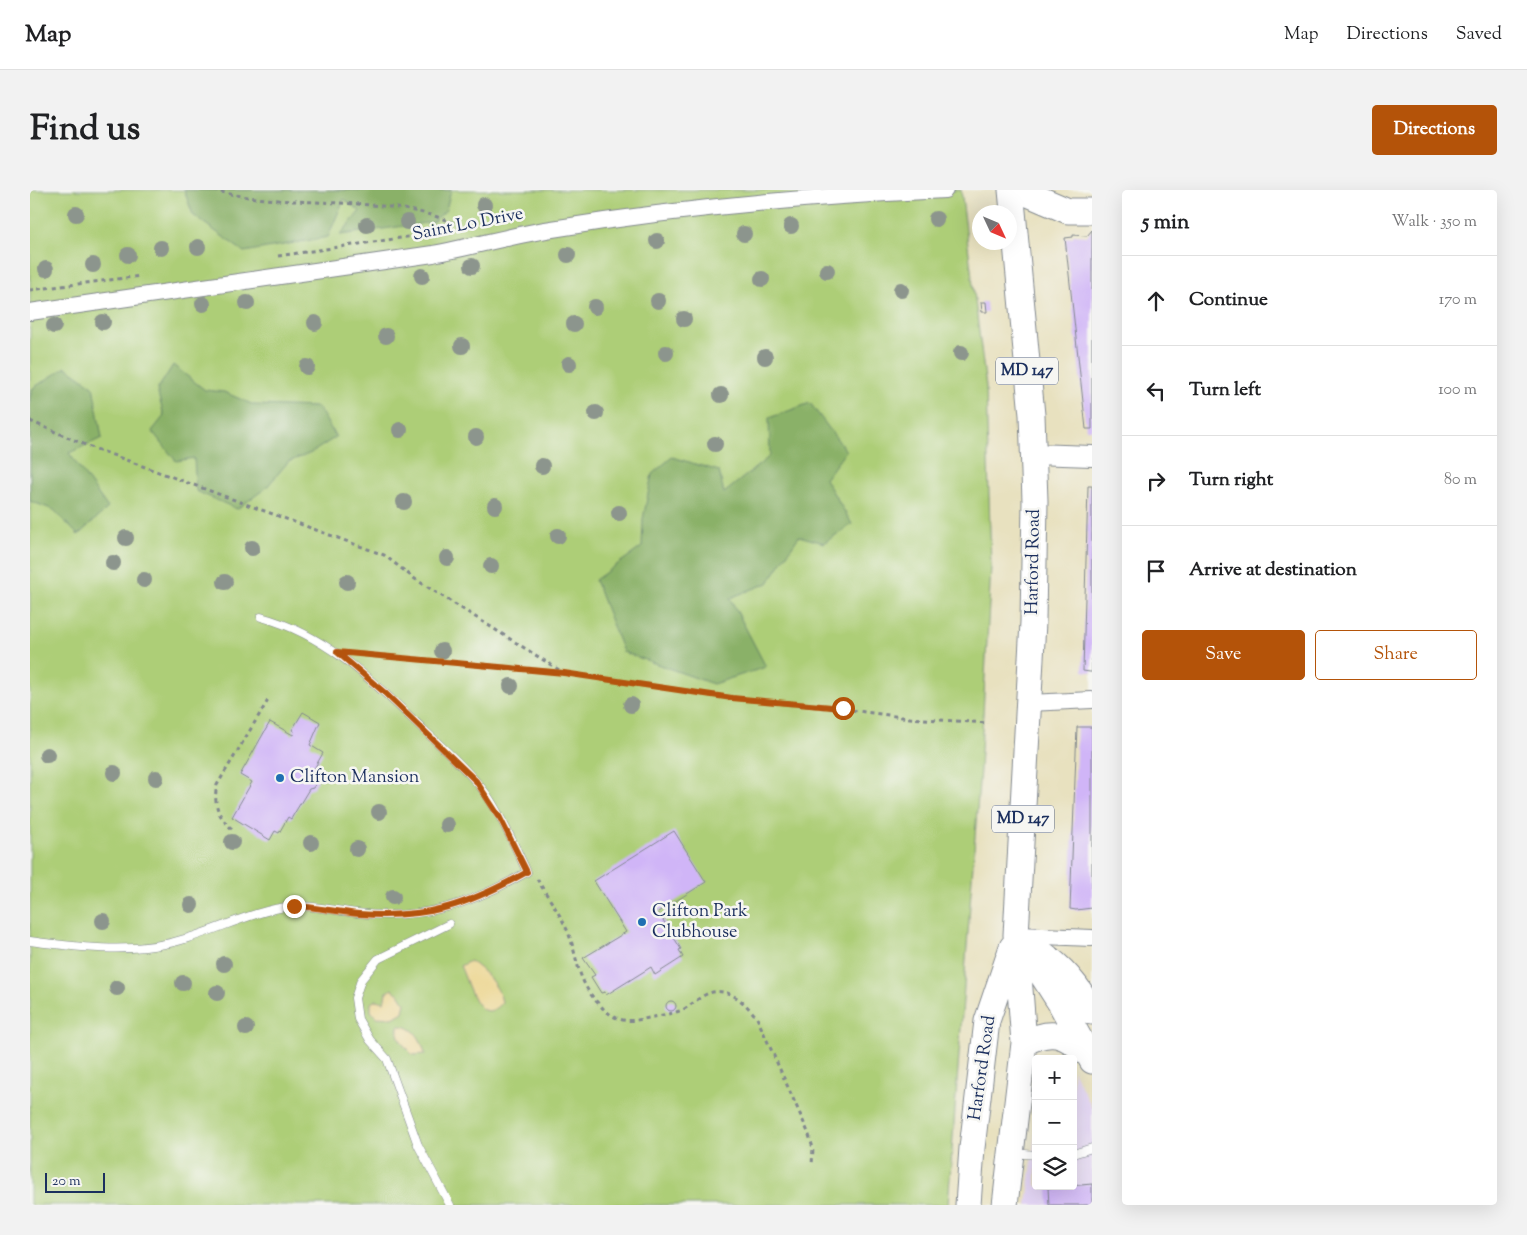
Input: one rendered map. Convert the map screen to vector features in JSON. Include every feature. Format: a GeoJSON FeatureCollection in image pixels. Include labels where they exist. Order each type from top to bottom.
{"type":"FeatureCollection","features":[{"type":"Feature","properties":{"kind":"main road","name":"Harford Road"},"geometry":{"type":"LineString","coordinates":[[1005,1205],[1024,1043],[1016,935],[1033,622],[1034,454],[1011,190]]}},
{"type":"Feature","properties":{"kind":"main road"},"geometry":{"type":"LineString","coordinates":[[1019,190],[1068,211],[1092,211]]}},
{"type":"Feature","properties":{"kind":"main road","name":"Harford Road"},"geometry":{"type":"LineString","coordinates":[[968,1205],[972,1148],[987,1021],[1016,935]]}},
{"type":"Feature","properties":{"kind":"main road"},"geometry":{"type":"LineString","coordinates":[[1016,935],[1050,958],[1068,974],[1092,1012]]}},
{"type":"Feature","properties":{"kind":"main road"},"geometry":{"type":"LineString","coordinates":[[1016,935],[1060,1004],[1090,1058]]}},
{"type":"Feature","properties":{"kind":"main road"},"geometry":{"type":"LineString","coordinates":[[1024,1043],[1048,1034],[1060,1035],[1075,1043],[1090,1058]]}},
{"type":"Feature","properties":{"kind":"street","name":"Saint Lo Drive"},"geometry":{"type":"LineString","coordinates":[[30,312],[176,292],[482,245],[550,229],[758,203],[945,190]]}},
{"type":"Feature","properties":{"kind":"street"},"geometry":{"type":"LineString","coordinates":[[1034,454],[1092,456]]}},
{"type":"Feature","properties":{"kind":"street"},"geometry":{"type":"LineString","coordinates":[[1029,703],[1092,700]]}},
{"type":"Feature","properties":{"kind":"street"},"geometry":{"type":"LineString","coordinates":[[1016,935],[1092,938]]}},
{"type":"Feature","properties":{"kind":"lane"},"geometry":{"type":"LineString","coordinates":[[30,941],[122,949],[158,945],[188,938],[262,912],[294,906],[325,908],[358,914],[417,914],[444,910],[470,901],[527,872],[500,818],[476,781],[385,693],[337,652],[295,629],[261,617]]}},
{"type":"Feature","properties":{"kind":"lane"},"geometry":{"type":"LineString","coordinates":[[448,924],[378,960],[361,980],[355,998],[358,1019],[370,1040],[388,1059],[418,1145],[450,1205]]}},
{"type":"Feature","properties":{"kind":"lane"},"geometry":{"type":"LineString","coordinates":[[1077,1153],[1092,1148]]}},
{"type":"Feature","properties":{"kind":"lane"},"geometry":{"type":"LineString","coordinates":[[1010,1153],[1032,1155]]}},
{"type":"Feature","properties":{"kind":"path"},"geometry":{"type":"LineString","coordinates":[[213,190],[252,196],[382,200]]}},
{"type":"Feature","properties":{"kind":"path"},"geometry":{"type":"LineString","coordinates":[[391,202],[418,206],[445,216],[465,228],[482,245]]}},
{"type":"Feature","properties":{"kind":"path"},"geometry":{"type":"LineString","coordinates":[[30,421],[107,453],[384,555],[415,579],[564,673]]}},
{"type":"Feature","properties":{"kind":"path"},"geometry":{"type":"LineString","coordinates":[[337,652],[564,673],[732,698],[843,708],[910,718],[988,722]]}},
{"type":"Feature","properties":{"kind":"path"},"geometry":{"type":"LineString","coordinates":[[232,829],[221,817],[217,809],[216,793],[218,785],[270,697]]}},
{"type":"Feature","properties":{"kind":"path"},"geometry":{"type":"LineString","coordinates":[[532,870],[567,930],[576,967],[582,979],[596,1001],[623,1021],[632,1022],[673,1013],[684,1009],[703,996],[722,991],[748,1006],[757,1018],[808,1132],[813,1148],[812,1166]]}},
{"type":"Feature","properties":{"kind":"shaded area"},"geometry":{"type":"Polygon","coordinates":[[[1077,1078],[1092,1108],[1092,1205],[1027,1205],[1032,1161],[1032,1190],[1077,1190],[1077,1078]]]}},
{"type":"Feature","properties":{"kind":"green space"},"geometry":{"type":"Polygon","coordinates":[[[30,190],[961,190],[986,387],[991,567],[980,769],[948,1205],[30,1205],[30,190]]]}},
{"type":"Feature","properties":{"kind":"green space"},"geometry":{"type":"Polygon","coordinates":[[[184,190],[451,190],[446,210],[433,222],[340,235],[360,211],[344,199],[328,237],[244,252],[193,215],[184,190]]]}},
{"type":"Feature","properties":{"kind":"green space"},"geometry":{"type":"Polygon","coordinates":[[[173,365],[205,390],[224,392],[254,405],[318,407],[336,437],[311,453],[288,462],[266,488],[237,509],[196,491],[194,458],[176,461],[152,431],[164,416],[157,390],[173,365]]]}},
{"type":"Feature","properties":{"kind":"green space"},"geometry":{"type":"Polygon","coordinates":[[[66,367],[93,386],[102,438],[69,453],[108,508],[78,535],[54,510],[30,501],[30,397],[33,388],[66,367]]]}},
{"type":"Feature","properties":{"kind":"green space"},"geometry":{"type":"Polygon","coordinates":[[[810,403],[846,451],[825,479],[852,524],[824,543],[799,536],[768,583],[730,598],[766,667],[713,684],[623,652],[595,580],[642,547],[643,519],[652,474],[672,457],[719,471],[724,493],[770,456],[769,418],[810,403]]]}},
{"type":"Feature","properties":{"kind":"sand"},"geometry":{"type":"Polygon","coordinates":[[[470,961],[485,974],[498,990],[502,1002],[494,1009],[486,1011],[480,1007],[470,992],[460,966],[470,961]]]}},
{"type":"Feature","properties":{"kind":"sand"},"geometry":{"type":"Polygon","coordinates":[[[392,989],[400,995],[405,1003],[403,1012],[393,1018],[376,1017],[371,1011],[371,1003],[376,1000],[384,1002],[386,993],[392,989]]]}},
{"type":"Feature","properties":{"kind":"sand"},"geometry":{"type":"Polygon","coordinates":[[[398,1026],[409,1028],[416,1034],[425,1054],[413,1055],[407,1049],[398,1035],[398,1026]]]}},
{"type":"Feature","properties":{"kind":"building"},"geometry":{"type":"Polygon","coordinates":[[[1092,230],[1092,429],[1086,429],[1065,238],[1073,237],[1073,235],[1087,236],[1092,230]]]}},
{"type":"Feature","properties":{"kind":"building"},"geometry":{"type":"Polygon","coordinates":[[[981,302],[986,302],[987,312],[982,312],[981,302]]]}},
{"type":"Feature","properties":{"kind":"building"},"geometry":{"type":"Polygon","coordinates":[[[1088,486],[1092,486],[1092,672],[1083,671],[1088,486]]]}},
{"type":"Feature","properties":{"kind":"building","name":"Clifton Mansion"},"geometry":{"type":"Polygon","coordinates":[[[303,712],[320,722],[310,745],[323,753],[314,769],[318,780],[313,788],[309,789],[291,819],[288,817],[279,833],[275,831],[270,840],[232,817],[252,782],[240,775],[270,722],[293,735],[294,731],[292,730],[303,712]]]}},
{"type":"Feature","properties":{"kind":"building"},"geometry":{"type":"Polygon","coordinates":[[[1077,727],[1092,728],[1092,908],[1076,910],[1070,909],[1077,727]]]}},
{"type":"Feature","properties":{"kind":"building","name":"Clifton Park Clubhouse"},"geometry":{"type":"Polygon","coordinates":[[[674,831],[706,882],[658,912],[681,949],[679,950],[683,957],[655,975],[651,967],[606,995],[605,992],[601,993],[591,977],[595,975],[583,958],[626,932],[594,881],[674,831]]]}},
{"type":"Feature","properties":{"kind":"building"},"geometry":{"type":"Polygon","coordinates":[[[669,1001],[673,1001],[676,1006],[675,1010],[669,1011],[666,1008],[666,1004],[669,1001]]]}},
{"type":"Feature","properties":{"kind":"building"},"geometry":{"type":"Polygon","coordinates":[[[1092,1184],[1092,1205],[1049,1205],[1048,1190],[1077,1190],[1077,1185],[1092,1184]]]}},
{"type":"Feature","properties":{"kind":"place","name":"Clifton Mansion"},"geometry":{"type":"Point","coordinates":[280,778]}},
{"type":"Feature","properties":{"kind":"place","name":"Clifton Park Clubhouse"},"geometry":{"type":"Point","coordinates":[642,922]}},
{"type":"Feature","properties":{"kind":"route"},"geometry":{"type":"LineString","coordinates":[[294,906],[325,908],[358,914],[417,914],[444,910],[470,901],[498,889],[527,872],[500,818],[476,781],[385,693],[337,652],[564,673],[732,698],[843,708]]}}]}
